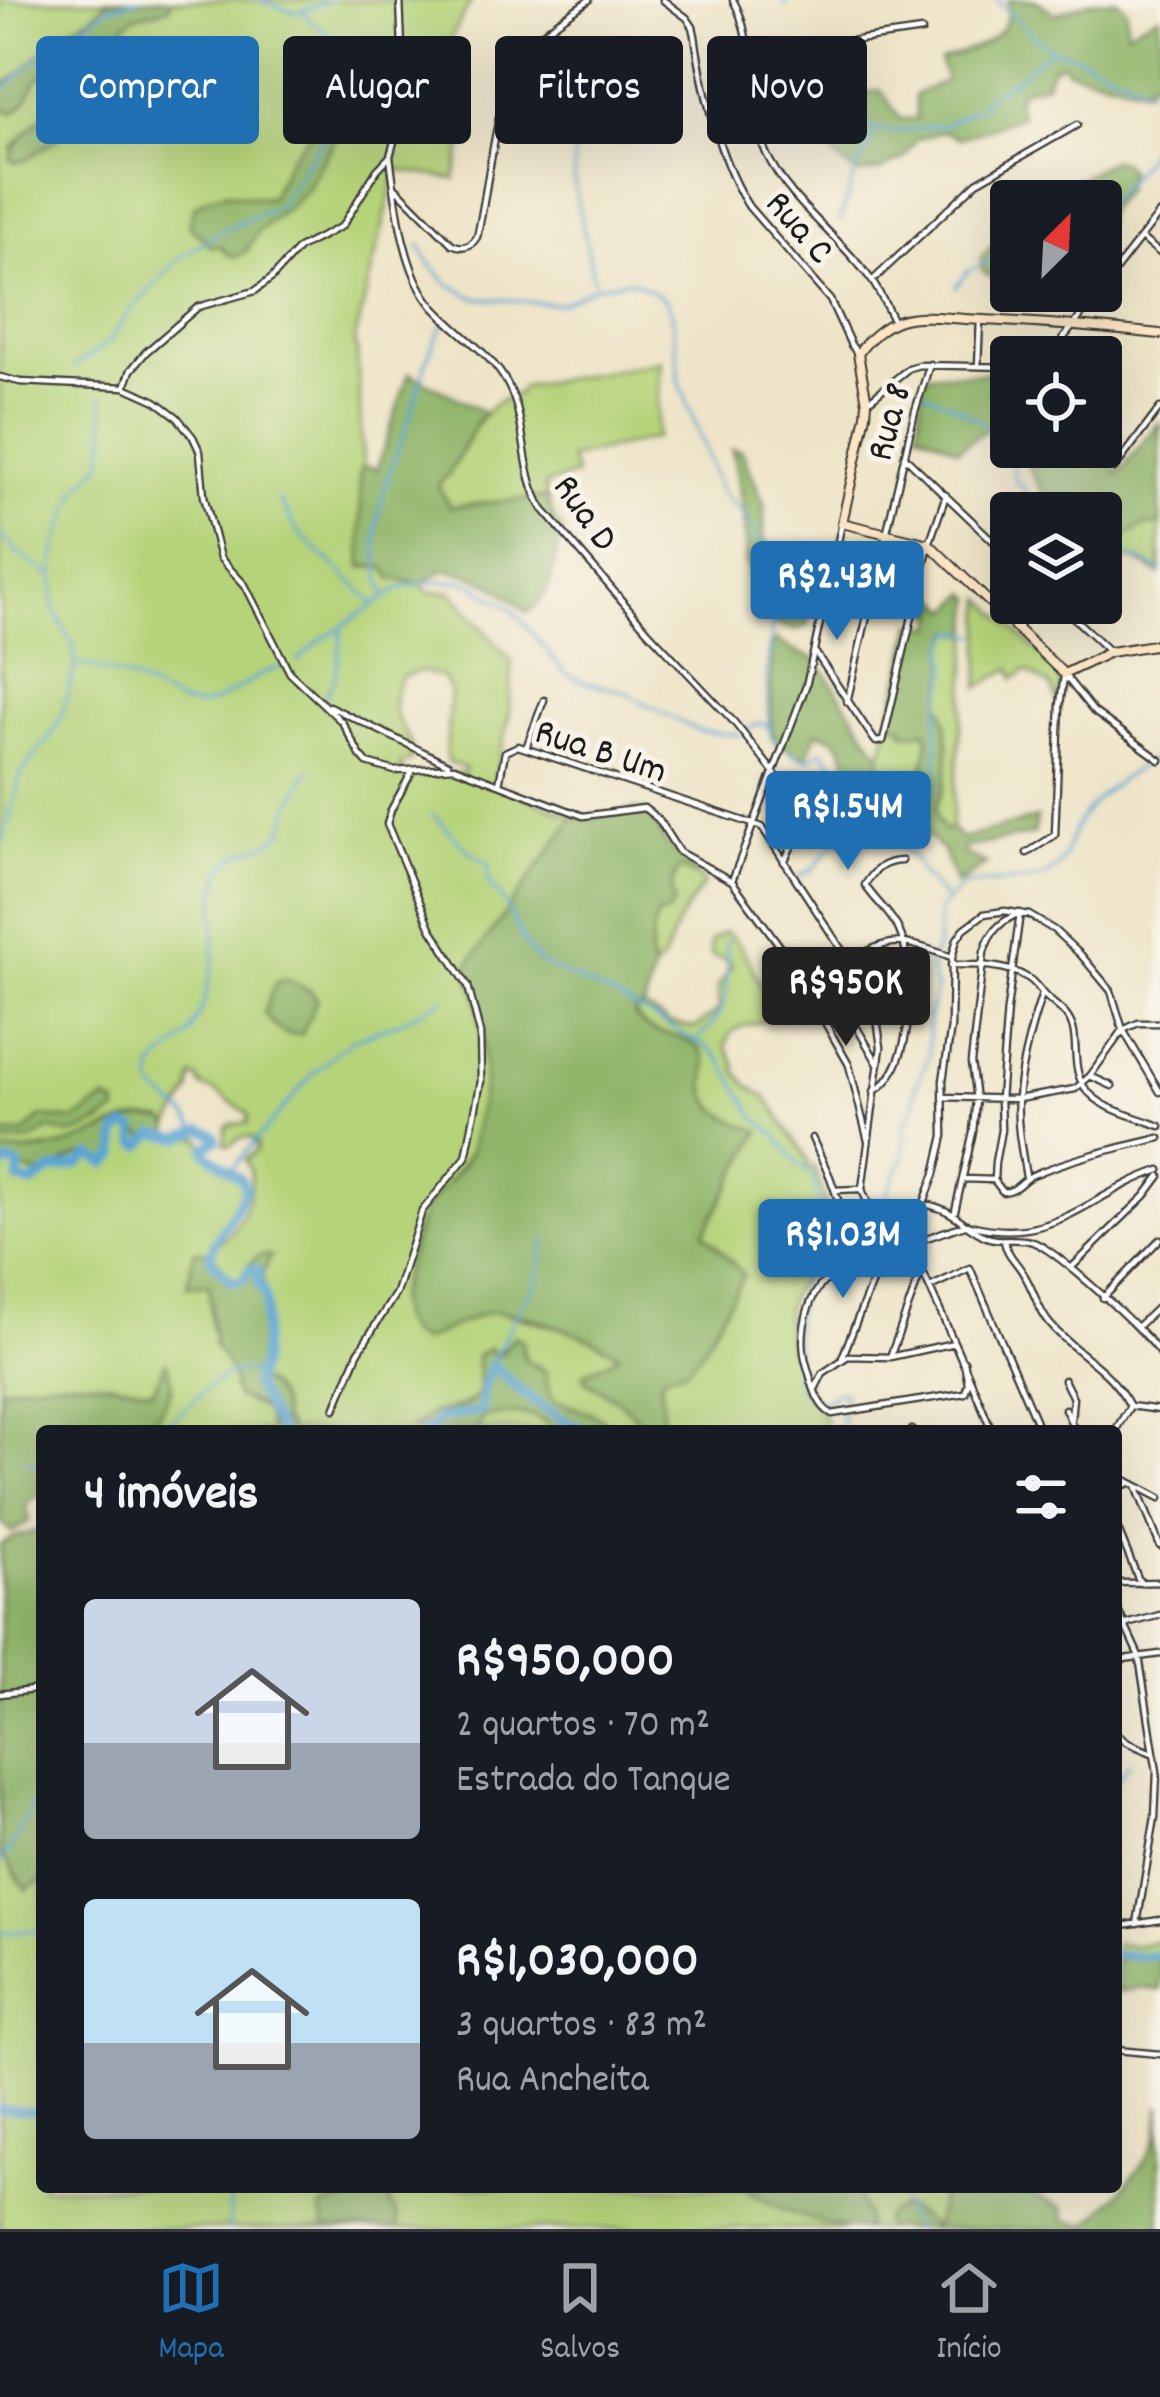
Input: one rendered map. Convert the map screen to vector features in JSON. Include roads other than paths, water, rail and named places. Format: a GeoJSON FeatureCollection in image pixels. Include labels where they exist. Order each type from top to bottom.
{"type":"FeatureCollection","features":[{"type":"Feature","properties":{"kind":"street"},"geometry":{"type":"LineString","coordinates":[[125,387],[131,370],[146,352],[199,307],[255,291],[299,248],[339,229],[390,156],[399,107],[400,0]]}},
{"type":"Feature","properties":{"kind":"street"},"geometry":{"type":"LineString","coordinates":[[394,185],[452,244],[472,244],[516,64],[544,33],[590,0]]}},
{"type":"Feature","properties":{"kind":"street","name":"Rua C"},"geometry":{"type":"LineString","coordinates":[[663,0],[693,27],[724,160],[739,191],[830,300],[858,354]]}},
{"type":"Feature","properties":{"kind":"street"},"geometry":{"type":"LineString","coordinates":[[733,0],[743,36]]}},
{"type":"Feature","properties":{"kind":"street"},"geometry":{"type":"LineString","coordinates":[[867,39],[922,31]]}},
{"type":"Feature","properties":{"kind":"street"},"geometry":{"type":"LineString","coordinates":[[872,281],[977,182],[1077,124]]}},
{"type":"Feature","properties":{"kind":"street"},"geometry":{"type":"LineString","coordinates":[[764,144],[794,196],[872,281],[894,322]]}},
{"type":"Feature","properties":{"kind":"street","name":"Rua D"},"geometry":{"type":"LineString","coordinates":[[390,156],[406,247],[422,290],[490,361],[511,391],[535,493],[543,508],[773,771]]}},
{"type":"Feature","properties":{"kind":"street"},"geometry":{"type":"LineString","coordinates":[[1122,262],[1160,213]]}},
{"type":"Feature","properties":{"kind":"street"},"geometry":{"type":"LineString","coordinates":[[1141,238],[1160,253]]}},
{"type":"Feature","properties":{"kind":"street"},"geometry":{"type":"LineString","coordinates":[[1065,336],[1083,312]]}},
{"type":"Feature","properties":{"kind":"street"},"geometry":{"type":"LineString","coordinates":[[732,880],[797,714],[815,652],[864,426],[866,402],[858,354],[894,322],[912,318],[1074,324],[1160,334]]}},
{"type":"Feature","properties":{"kind":"street"},"geometry":{"type":"LineString","coordinates":[[977,366],[980,320]]}},
{"type":"Feature","properties":{"kind":"street","name":"Rua 8"},"geometry":{"type":"LineString","coordinates":[[848,703],[920,389],[930,364]]}},
{"type":"Feature","properties":{"kind":"street"},"geometry":{"type":"LineString","coordinates":[[866,402],[908,368],[990,366]]}},
{"type":"Feature","properties":{"kind":"street"},"geometry":{"type":"LineString","coordinates":[[0,377],[125,387],[164,406],[193,436],[200,452],[204,496],[220,558],[245,585],[290,673],[342,722],[367,763],[386,770],[454,767]]}},
{"type":"Feature","properties":{"kind":"street"},"geometry":{"type":"LineString","coordinates":[[1114,469],[1160,408]]}},
{"type":"Feature","properties":{"kind":"street"},"geometry":{"type":"LineString","coordinates":[[904,456],[990,538]]}},
{"type":"Feature","properties":{"kind":"street"},"geometry":{"type":"LineString","coordinates":[[815,652],[876,742],[883,741],[929,544],[946,495]]}},
{"type":"Feature","properties":{"kind":"street"},"geometry":{"type":"LineString","coordinates":[[842,524],[929,544],[1064,674],[1094,711],[1160,760]]}},
{"type":"Feature","properties":{"kind":"street"},"geometry":{"type":"LineString","coordinates":[[1018,630],[1020,624]]}},
{"type":"Feature","properties":{"kind":"street"},"geometry":{"type":"LineString","coordinates":[[1080,624],[1110,652]]}},
{"type":"Feature","properties":{"kind":"street"},"geometry":{"type":"LineString","coordinates":[[1064,674],[1110,652],[1160,644]]}},
{"type":"Feature","properties":{"kind":"street"},"geometry":{"type":"LineString","coordinates":[[1028,853],[1055,835],[1064,674]]}},
{"type":"Feature","properties":{"kind":"street"},"geometry":{"type":"LineString","coordinates":[[526,748],[544,700]]}},
{"type":"Feature","properties":{"kind":"street"},"geometry":{"type":"LineString","coordinates":[[324,704],[454,767],[583,816],[644,808],[658,819],[679,852],[732,880],[788,957],[849,1066],[868,1141]]}},
{"type":"Feature","properties":{"kind":"street","name":"Rua B Um"},"geometry":{"type":"LineString","coordinates":[[499,786],[506,752],[513,746],[753,824]]}},
{"type":"Feature","properties":{"kind":"street"},"geometry":{"type":"LineString","coordinates":[[335,1408],[358,1353],[392,1302],[422,1211],[466,1157],[482,1081],[480,1033],[469,986],[431,928],[387,824],[413,770]]}},
{"type":"Feature","properties":{"kind":"street"},"geometry":{"type":"LineString","coordinates":[[773,771],[804,815],[784,862]]}},
{"type":"Feature","properties":{"kind":"street"},"geometry":{"type":"LineString","coordinates":[[753,824],[762,827],[874,997],[881,1036],[862,1189],[874,1212],[899,1217],[929,1205],[954,1213],[980,1234],[1033,1242],[1070,1268],[1160,1354]]}},
{"type":"Feature","properties":{"kind":"street"},"geometry":{"type":"LineString","coordinates":[[874,1090],[890,1079],[905,1036],[910,1001],[904,943],[865,885],[886,863],[902,861]]}},
{"type":"Feature","properties":{"kind":"street"},"geometry":{"type":"LineString","coordinates":[[922,1208],[944,1136],[952,961],[960,935],[978,917],[996,911],[1020,913],[1045,923],[1081,955],[1111,991],[1123,1030],[1160,1092]]}},
{"type":"Feature","properties":{"kind":"street"},"geometry":{"type":"LineString","coordinates":[[954,1213],[974,1132],[971,1063],[983,952],[993,931],[1020,913]]}},
{"type":"Feature","properties":{"kind":"street"},"geometry":{"type":"LineString","coordinates":[[1020,913],[994,1180],[1000,1190],[1019,1188],[1026,1177],[1078,1158],[1160,1138]]}},
{"type":"Feature","properties":{"kind":"street"},"geometry":{"type":"LineString","coordinates":[[805,989],[887,944],[904,943],[952,961],[1011,971],[1030,979],[1070,1019],[1082,1085],[1106,1106],[1160,1126]]}},
{"type":"Feature","properties":{"kind":"street"},"geometry":{"type":"LineString","coordinates":[[826,976],[878,1064]]}},
{"type":"Feature","properties":{"kind":"street"},"geometry":{"type":"LineString","coordinates":[[1026,1177],[1018,1099],[1042,994]]}},
{"type":"Feature","properties":{"kind":"street"},"geometry":{"type":"LineString","coordinates":[[943,1097],[1018,1099],[1075,1089],[1123,1030],[1138,1023],[1160,1023]]}},
{"type":"Feature","properties":{"kind":"street"},"geometry":{"type":"LineString","coordinates":[[1090,1076],[1112,1086]]}},
{"type":"Feature","properties":{"kind":"street"},"geometry":{"type":"LineString","coordinates":[[812,1138],[846,1223]]}},
{"type":"Feature","properties":{"kind":"street"},"geometry":{"type":"LineString","coordinates":[[964,1361],[965,1393],[832,1414],[821,1406],[802,1346],[808,1314],[821,1285],[836,1274],[968,1224],[1006,1232],[1033,1228],[1160,1173]]}},
{"type":"Feature","properties":{"kind":"street"},"geometry":{"type":"LineString","coordinates":[[1070,1268],[1145,1196],[1160,1173]]}},
{"type":"Feature","properties":{"kind":"street"},"geometry":{"type":"LineString","coordinates":[[964,1179],[994,1180]]}},
{"type":"Feature","properties":{"kind":"street"},"geometry":{"type":"LineString","coordinates":[[835,1190],[862,1189]]}},
{"type":"Feature","properties":{"kind":"street"},"geometry":{"type":"LineString","coordinates":[[899,1217],[990,1425]]}},
{"type":"Feature","properties":{"kind":"street"},"geometry":{"type":"LineString","coordinates":[[1103,1298],[1160,1239]]}},
{"type":"Feature","properties":{"kind":"street"},"geometry":{"type":"LineString","coordinates":[[1004,1241],[1046,1320],[1108,1373],[1130,1406],[1160,1410]]}},
{"type":"Feature","properties":{"kind":"street"},"geometry":{"type":"LineString","coordinates":[[842,1359],[882,1257]]}},
{"type":"Feature","properties":{"kind":"street"},"geometry":{"type":"LineString","coordinates":[[930,1287],[970,1268],[1037,1425]]}},
{"type":"Feature","properties":{"kind":"street"},"geometry":{"type":"LineString","coordinates":[[890,1357],[921,1271]]}},
{"type":"Feature","properties":{"kind":"street"},"geometry":{"type":"LineString","coordinates":[[1136,1328],[1160,1305]]}},
{"type":"Feature","properties":{"kind":"street"},"geometry":{"type":"LineString","coordinates":[[815,1388],[823,1373],[851,1356],[890,1357],[956,1343]]}},
{"type":"Feature","properties":{"kind":"street"},"geometry":{"type":"LineString","coordinates":[[1064,1380],[1073,1398],[1071,1419]]}},
{"type":"Feature","properties":{"kind":"street"},"geometry":{"type":"LineString","coordinates":[[1119,1425],[1130,1406]]}},
{"type":"Feature","properties":{"kind":"street"},"geometry":{"type":"LineString","coordinates":[[1065,1409],[1073,1425]]}},
{"type":"Feature","properties":{"kind":"street"},"geometry":{"type":"LineString","coordinates":[[1122,1478],[1160,1498]]}},
{"type":"Feature","properties":{"kind":"street"},"geometry":{"type":"LineString","coordinates":[[1122,1487],[1133,1484]]}},
{"type":"Feature","properties":{"kind":"street"},"geometry":{"type":"LineString","coordinates":[[1133,1484],[1160,1546]]}},
{"type":"Feature","properties":{"kind":"street"},"geometry":{"type":"LineString","coordinates":[[1122,1540],[1140,1583]]}},
{"type":"Feature","properties":{"kind":"street"},"geometry":{"type":"LineString","coordinates":[[1122,1583],[1160,1582]]}},
{"type":"Feature","properties":{"kind":"street"},"geometry":{"type":"LineString","coordinates":[[1122,1626],[1160,1616]]}},
{"type":"Feature","properties":{"kind":"street"},"geometry":{"type":"LineString","coordinates":[[1122,1617],[1139,1656],[1158,1793],[1137,1924]]}},
{"type":"Feature","properties":{"kind":"street"},"geometry":{"type":"LineString","coordinates":[[1122,1659],[1160,1654]]}},
{"type":"Feature","properties":{"kind":"street"},"geometry":{"type":"LineString","coordinates":[[0,1694],[36,1689]]}},
{"type":"Feature","properties":{"kind":"street"},"geometry":{"type":"LineString","coordinates":[[1122,1738],[1155,1754]]}},
{"type":"Feature","properties":{"kind":"street"},"geometry":{"type":"LineString","coordinates":[[1122,1926],[1160,1920]]}},
{"type":"Feature","properties":{"kind":"street"},"geometry":{"type":"LineString","coordinates":[[1122,2051],[1160,2054]]}},
{"type":"Feature","properties":{"kind":"waterway"},"geometry":{"type":"LineString","coordinates":[[0,93],[48,49],[109,8],[137,0]]}},
{"type":"Feature","properties":{"kind":"waterway"},"geometry":{"type":"LineString","coordinates":[[258,0],[297,13],[331,0]]}},
{"type":"Feature","properties":{"kind":"waterway"},"geometry":{"type":"LineString","coordinates":[[783,4],[788,0]]}},
{"type":"Feature","properties":{"kind":"waterway"},"geometry":{"type":"LineString","coordinates":[[997,0],[1052,49],[1147,87]]}},
{"type":"Feature","properties":{"kind":"waterway"},"geometry":{"type":"LineString","coordinates":[[74,367],[108,343],[179,258],[222,231],[278,207],[348,100],[358,64],[304,11]]}},
{"type":"Feature","properties":{"kind":"waterway"},"geometry":{"type":"LineString","coordinates":[[867,127],[893,132],[944,125],[982,106],[987,96],[1052,49]]}},
{"type":"Feature","properties":{"kind":"waterway"},"geometry":{"type":"LineString","coordinates":[[1122,186],[1156,136],[1154,97]]}},
{"type":"Feature","properties":{"kind":"waterway"},"geometry":{"type":"LineString","coordinates":[[840,221],[855,173],[876,132]]}},
{"type":"Feature","properties":{"kind":"waterway"},"geometry":{"type":"LineString","coordinates":[[574,144],[574,182],[594,282]]}},
{"type":"Feature","properties":{"kind":"waterway"},"geometry":{"type":"LineString","coordinates":[[420,245],[447,283],[475,298],[560,304],[596,286],[630,280],[666,301],[672,313],[680,383],[717,483],[759,539],[773,618],[767,674],[769,727],[778,745]]}},
{"type":"Feature","properties":{"kind":"waterway"},"geometry":{"type":"LineString","coordinates":[[956,287],[967,272],[990,260]]}},
{"type":"Feature","properties":{"kind":"waterway"},"geometry":{"type":"LineString","coordinates":[[385,595],[376,545],[382,501],[429,355],[445,323]]}},
{"type":"Feature","properties":{"kind":"waterway"},"geometry":{"type":"LineString","coordinates":[[925,392],[961,409],[993,433],[1009,455],[1015,479],[1027,492]]}},
{"type":"Feature","properties":{"kind":"waterway"},"geometry":{"type":"LineString","coordinates":[[0,848],[22,772],[61,717],[75,666],[74,647],[53,601],[54,559],[79,488],[103,458],[102,396]]}},
{"type":"Feature","properties":{"kind":"waterway"},"geometry":{"type":"LineString","coordinates":[[279,500],[298,532],[374,603]]}},
{"type":"Feature","properties":{"kind":"waterway"},"geometry":{"type":"LineString","coordinates":[[0,533],[17,553],[51,575]]}},
{"type":"Feature","properties":{"kind":"waterway"},"geometry":{"type":"LineString","coordinates":[[1122,560],[1134,558],[1160,571]]}},
{"type":"Feature","properties":{"kind":"waterway"},"geometry":{"type":"LineString","coordinates":[[298,661],[318,642],[400,588],[461,581],[512,609],[566,674],[622,691],[698,731],[740,735]]}},
{"type":"Feature","properties":{"kind":"waterway"},"geometry":{"type":"LineString","coordinates":[[325,696],[336,676],[342,629]]}},
{"type":"Feature","properties":{"kind":"waterway"},"geometry":{"type":"LineString","coordinates":[[897,843],[936,786],[946,646],[954,631],[977,635]]}},
{"type":"Feature","properties":{"kind":"waterway"},"geometry":{"type":"LineString","coordinates":[[77,664],[119,675],[195,706],[214,702],[282,667]]}},
{"type":"Feature","properties":{"kind":"waterway"},"geometry":{"type":"LineString","coordinates":[[747,730],[760,723],[767,726]]}},
{"type":"Feature","properties":{"kind":"waterway"},"geometry":{"type":"LineString","coordinates":[[788,751],[808,760],[824,752],[851,785],[876,829],[913,857],[945,900]]}},
{"type":"Feature","properties":{"kind":"waterway"},"geometry":{"type":"LineString","coordinates":[[879,1212],[904,1156],[905,1125],[929,1056],[928,1018],[936,991],[929,962],[937,947],[939,910],[963,885],[1029,880],[1053,872],[1091,805],[1160,754]]}},
{"type":"Feature","properties":{"kind":"waterway"},"geometry":{"type":"LineString","coordinates":[[198,1132],[185,1114],[156,1091],[151,1080],[155,1066],[189,1035],[202,1009],[214,962],[215,897],[222,870],[238,854],[282,833],[309,769]]}},
{"type":"Feature","properties":{"kind":"waterway"},"geometry":{"type":"LineString","coordinates":[[433,815],[489,864],[488,883],[540,963],[707,1047],[720,1058],[756,1118],[812,1174],[826,1231],[801,1275],[794,1321],[796,1381],[812,1402],[844,1392],[841,1425]]}},
{"type":"Feature","properties":{"kind":"waterway"},"geometry":{"type":"LineString","coordinates":[[798,876],[811,870],[838,842],[881,834]]}},
{"type":"Feature","properties":{"kind":"waterway"},"geometry":{"type":"LineString","coordinates":[[699,1038],[723,1004],[727,939]]}},
{"type":"Feature","properties":{"kind":"waterway"},"geometry":{"type":"LineString","coordinates":[[230,1171],[339,1050],[444,999]]}},
{"type":"Feature","properties":{"kind":"waterway"},"geometry":{"type":"LineString","coordinates":[[0,1172],[6,1163],[15,1164],[20,1169],[18,1180],[32,1184],[51,1171],[79,1165],[91,1155],[106,1164],[117,1155],[117,1133],[126,1127],[134,1129],[136,1143],[142,1146],[155,1134],[180,1138],[202,1130],[214,1134],[217,1140],[206,1152],[245,1187],[214,1243],[211,1260],[233,1282],[243,1280],[250,1268],[259,1271],[258,1283],[266,1302],[261,1363],[254,1384],[276,1425]]}},
{"type":"Feature","properties":{"kind":"waterway"},"geometry":{"type":"LineString","coordinates":[[492,1363],[537,1282],[546,1238]]}},
{"type":"Feature","properties":{"kind":"waterway"},"geometry":{"type":"LineString","coordinates":[[434,1425],[440,1418],[481,1412],[492,1363],[535,1402],[574,1425]]}},
{"type":"Feature","properties":{"kind":"waterway"},"geometry":{"type":"LineString","coordinates":[[162,1425],[222,1378],[258,1372]]}},
{"type":"Feature","properties":{"kind":"waterway"},"geometry":{"type":"LineString","coordinates":[[26,1462],[36,1464]]}},
{"type":"Feature","properties":{"kind":"waterway"},"geometry":{"type":"LineString","coordinates":[[1122,1773],[1130,1762]]}},
{"type":"Feature","properties":{"kind":"waterway"},"geometry":{"type":"LineString","coordinates":[[0,1864],[36,1798]]}},
{"type":"Feature","properties":{"kind":"waterway"},"geometry":{"type":"LineString","coordinates":[[0,1933],[36,1932]]}},
{"type":"Feature","properties":{"kind":"waterway"},"geometry":{"type":"LineString","coordinates":[[1122,1955],[1160,1955]]}},
{"type":"Feature","properties":{"kind":"waterway"},"geometry":{"type":"LineString","coordinates":[[0,2110],[36,2112]]}},
{"type":"Feature","properties":{"kind":"waterway"},"geometry":{"type":"LineString","coordinates":[[229,2229],[231,2193]]}},
{"type":"Feature","properties":{"kind":"waterway"},"geometry":{"type":"LineString","coordinates":[[899,2193],[914,2229]]}}]}
